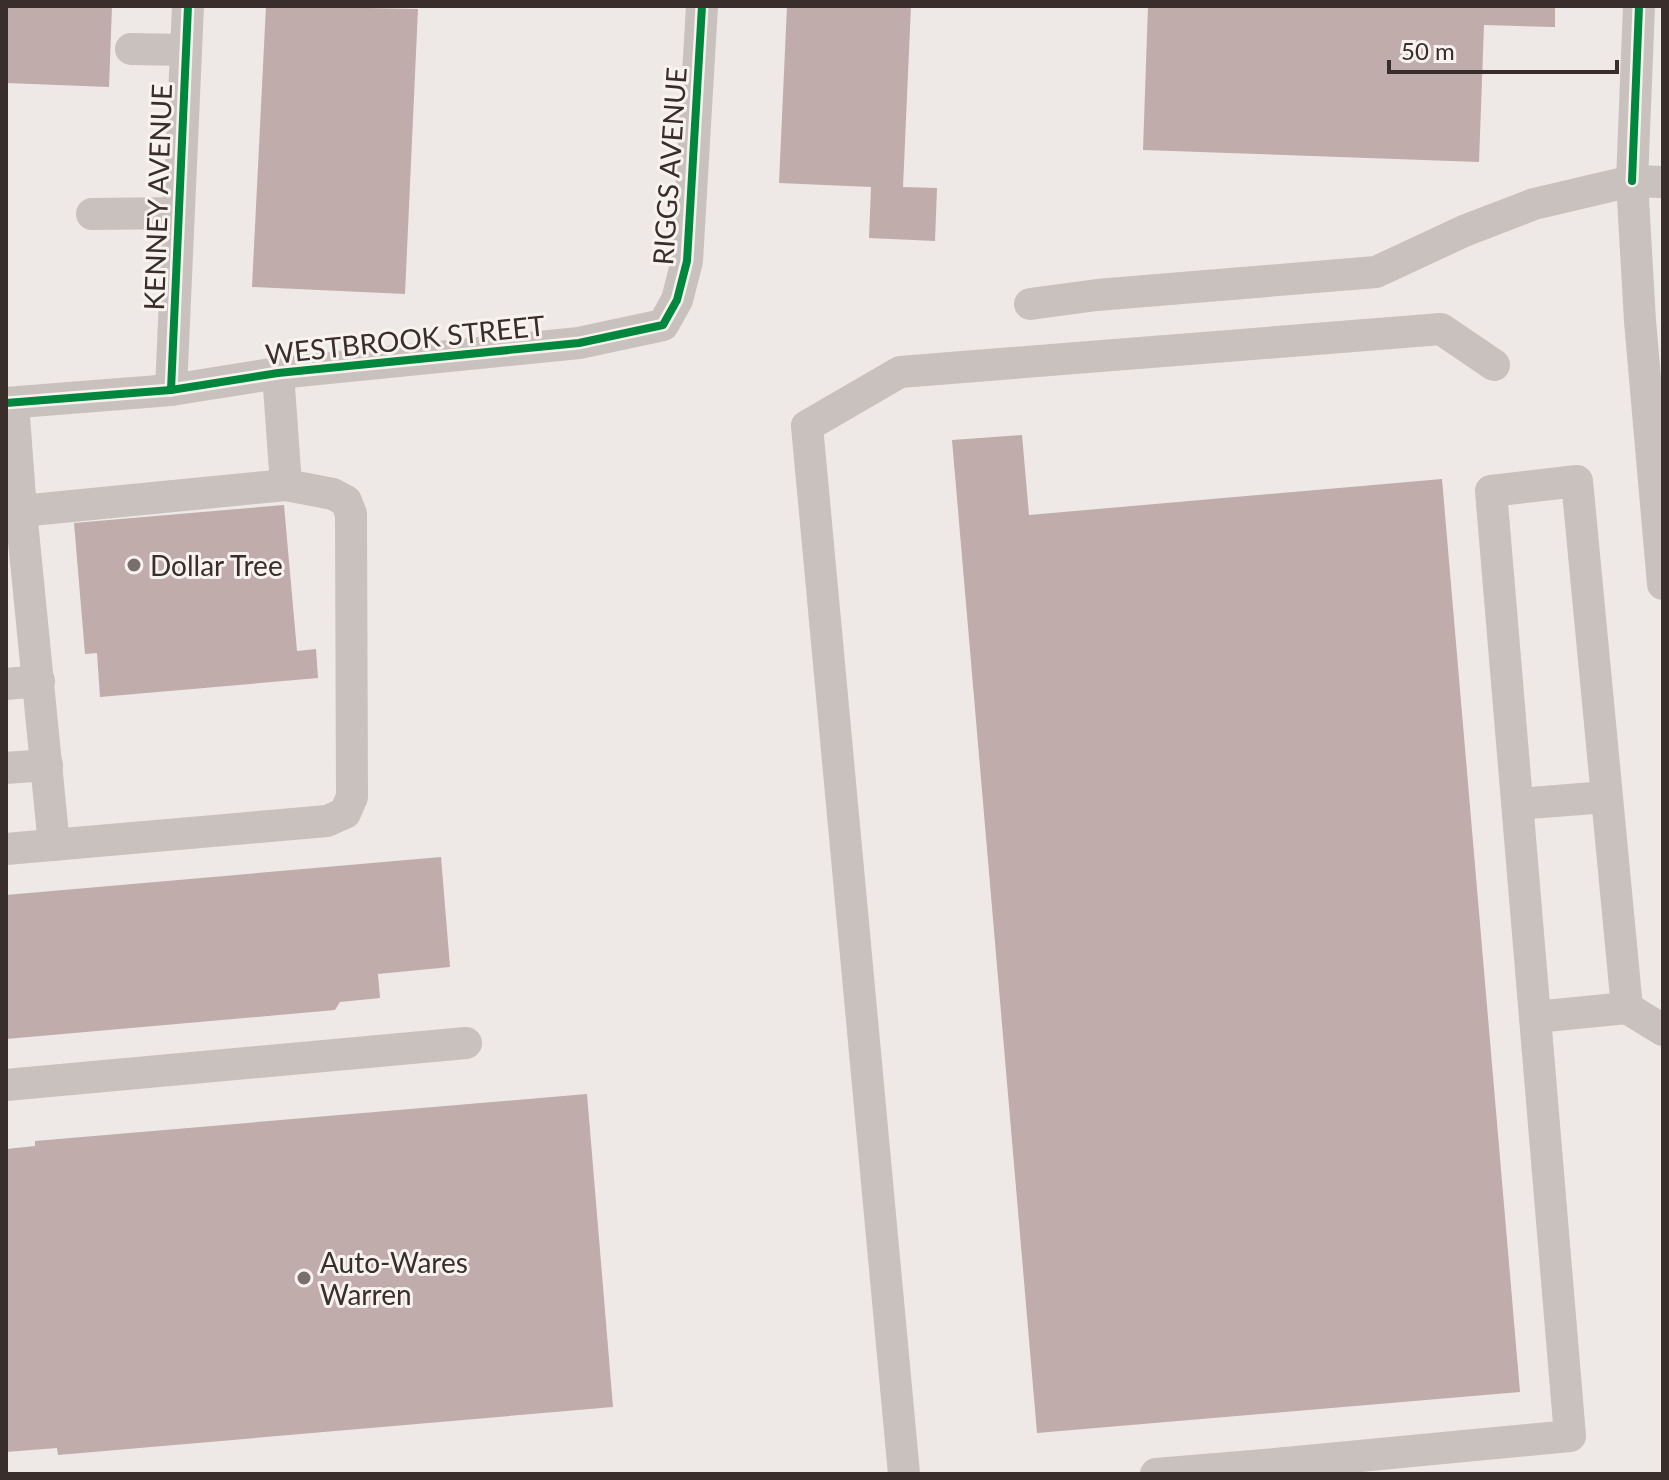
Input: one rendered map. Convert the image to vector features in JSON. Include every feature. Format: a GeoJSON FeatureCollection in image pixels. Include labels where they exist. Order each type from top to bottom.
{"type":"FeatureCollection","features":[{"type":"Feature","properties":{"kind":"street","name":"KENNEY AVENUE"},"geometry":{"type":"LineString","coordinates":[[171,390],[188,6]]}},
{"type":"Feature","properties":{"kind":"street","name":"RIGGS AVENUE"},"geometry":{"type":"LineString","coordinates":[[663,325],[677,300],[687,261],[702,6]]}},
{"type":"Feature","properties":{"kind":"street"},"geometry":{"type":"LineString","coordinates":[[1639,6],[1663,584]]}},
{"type":"Feature","properties":{"kind":"street"},"geometry":{"type":"LineString","coordinates":[[131,49],[185,50]]}},
{"type":"Feature","properties":{"kind":"street"},"geometry":{"type":"LineString","coordinates":[[1030,304],[1097,295],[1376,272],[1464,231],[1534,204],[1648,182]]}},
{"type":"Feature","properties":{"kind":"street"},"geometry":{"type":"LineString","coordinates":[[92,214],[178,213]]}},
{"type":"Feature","properties":{"kind":"street","name":"WESTBROOK STREET"},"geometry":{"type":"LineString","coordinates":[[9,403],[171,390],[278,373],[579,343],[663,325]]}},
{"type":"Feature","properties":{"kind":"street"},"geometry":{"type":"LineString","coordinates":[[904,1474],[807,426],[900,372],[1441,329],[1494,365]]}},
{"type":"Feature","properties":{"kind":"street"},"geometry":{"type":"LineString","coordinates":[[278,373],[286,485]]}},
{"type":"Feature","properties":{"kind":"street"},"geometry":{"type":"LineString","coordinates":[[9,403],[18,596],[39,681],[54,845]]}},
{"type":"Feature","properties":{"kind":"street"},"geometry":{"type":"LineString","coordinates":[[1156,1474],[1287,1468],[1570,1436],[1491,491],[1577,481],[1627,1008]]}},
{"type":"Feature","properties":{"kind":"street"},"geometry":{"type":"LineString","coordinates":[[6,849],[327,821],[345,813],[352,797],[351,514],[346,501],[333,494],[286,485],[13,512]]}},
{"type":"Feature","properties":{"kind":"street"},"geometry":{"type":"LineString","coordinates":[[6,684],[39,681]]}},
{"type":"Feature","properties":{"kind":"street"},"geometry":{"type":"LineString","coordinates":[[6,768],[47,765]]}},
{"type":"Feature","properties":{"kind":"street"},"geometry":{"type":"LineString","coordinates":[[1518,804],[1606,797]]}},
{"type":"Feature","properties":{"kind":"street"},"geometry":{"type":"LineString","coordinates":[[1535,1017],[1627,1008],[1663,1030]]}},
{"type":"Feature","properties":{"kind":"street"},"geometry":{"type":"LineString","coordinates":[[6,1085],[466,1043]]}},
{"type":"Feature","properties":{"kind":"building"},"geometry":{"type":"Polygon","coordinates":[[[6,6],[112,6],[109,87],[6,83],[6,6]]]}},
{"type":"Feature","properties":{"kind":"building"},"geometry":{"type":"Polygon","coordinates":[[[266,6],[418,9],[405,294],[252,287],[266,6]]]}},
{"type":"Feature","properties":{"kind":"building"},"geometry":{"type":"Polygon","coordinates":[[[787,6],[911,6],[903,187],[937,188],[935,241],[869,238],[871,187],[779,183],[787,6]]]}},
{"type":"Feature","properties":{"kind":"building"},"geometry":{"type":"Polygon","coordinates":[[[1148,6],[1555,6],[1555,27],[1484,25],[1479,162],[1143,150],[1148,6]]]}},
{"type":"Feature","properties":{"kind":"building"},"geometry":{"type":"Polygon","coordinates":[[[1022,435],[1029,515],[1442,479],[1520,1392],[1037,1433],[952,440],[1022,435]]]}},
{"type":"Feature","properties":{"kind":"building"},"geometry":{"type":"Polygon","coordinates":[[[284,505],[297,651],[316,649],[318,678],[100,697],[97,653],[85,654],[74,523],[284,505]]]}},
{"type":"Feature","properties":{"kind":"building"},"geometry":{"type":"Polygon","coordinates":[[[441,857],[450,967],[378,974],[380,998],[340,1002],[335,1010],[6,1039],[6,895],[441,857]]]}},
{"type":"Feature","properties":{"kind":"building","name":"Auto-Wares Warren"},"geometry":{"type":"Polygon","coordinates":[[[587,1094],[613,1407],[58,1455],[57,1448],[6,1452],[6,1149],[35,1146],[35,1141],[587,1094]]]}},
{"type":"Feature","properties":{"kind":"cycle path"},"geometry":{"type":"LineString","coordinates":[[171,390],[188,6]]}},
{"type":"Feature","properties":{"kind":"cycle path"},"geometry":{"type":"LineString","coordinates":[[6,403],[171,390],[278,373],[579,343],[663,325],[677,300],[687,261],[702,6]]}},
{"type":"Feature","properties":{"kind":"cycle path"},"geometry":{"type":"LineString","coordinates":[[1632,181],[1639,6]]}},
{"type":"Feature","properties":{"kind":"place","name":"Dollar Tree"},"geometry":{"type":"Point","coordinates":[134,565]}},
{"type":"Feature","properties":{"kind":"place","name":"Auto-Wares Warren"},"geometry":{"type":"Point","coordinates":[304,1278]}}]}
